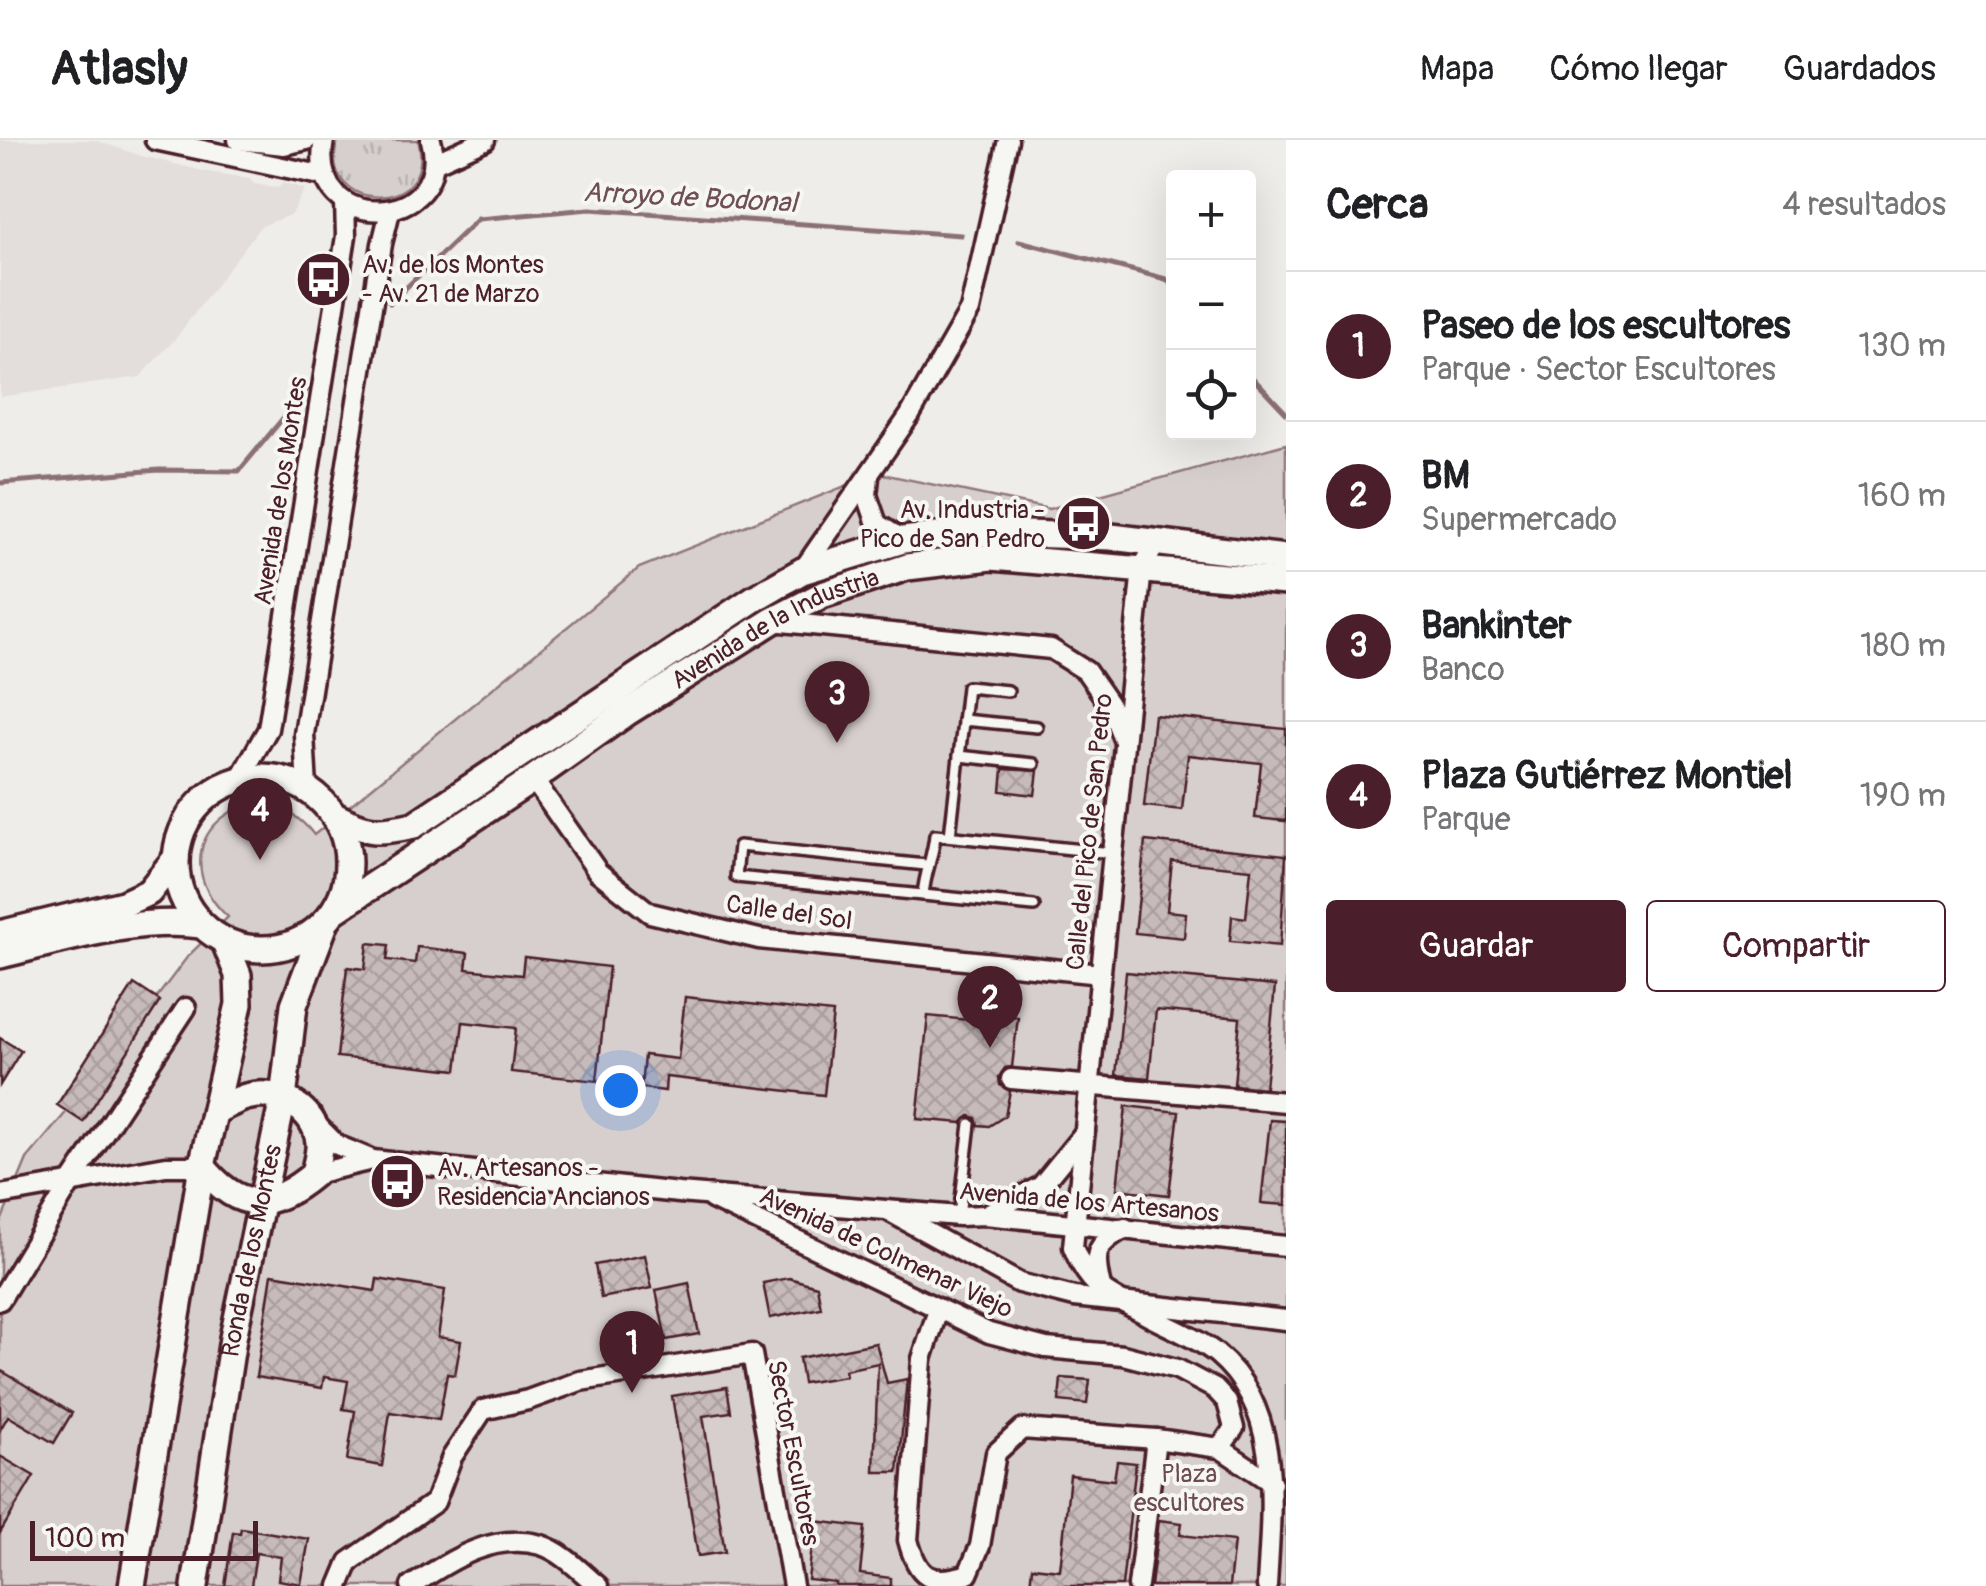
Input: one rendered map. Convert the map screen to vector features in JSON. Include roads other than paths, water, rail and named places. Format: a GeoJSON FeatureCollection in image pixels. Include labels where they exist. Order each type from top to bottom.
{"type":"FeatureCollection","features":[{"type":"Feature","properties":{"kind":"street"},"geometry":{"type":"LineString","coordinates":[[155,140],[325,176]]}},
{"type":"Feature","properties":{"kind":"street"},"geometry":{"type":"LineString","coordinates":[[238,140],[284,145],[307,140]]}},
{"type":"Feature","properties":{"kind":"street"},"geometry":{"type":"LineString","coordinates":[[324,140],[321,156],[325,176],[344,202],[359,210],[390,211],[420,194],[429,179],[434,163],[431,140]]}},
{"type":"Feature","properties":{"kind":"street"},"geometry":{"type":"LineString","coordinates":[[434,163],[485,140]]}},
{"type":"Feature","properties":{"kind":"street"},"geometry":{"type":"LineString","coordinates":[[802,571],[910,415],[970,310],[1006,149]]}},
{"type":"Feature","properties":{"kind":"street","name":"Avenida de los Montes"},"geometry":{"type":"LineString","coordinates":[[240,780],[268,729],[346,236],[344,202]]}},
{"type":"Feature","properties":{"kind":"street"},"geometry":{"type":"LineString","coordinates":[[307,789],[304,734],[390,211]]}},
{"type":"Feature","properties":{"kind":"street"},"geometry":{"type":"LineString","coordinates":[[870,472],[867,496],[877,524],[903,540]]}},
{"type":"Feature","properties":{"kind":"street","name":"Avenida de la Industria"},"geometry":{"type":"LineString","coordinates":[[335,816],[360,830],[381,832],[414,825],[755,598],[802,571],[903,540],[992,532],[1157,542],[1286,558]]}},
{"type":"Feature","properties":{"kind":"street","name":"Calle del Pico de San Pedro"},"geometry":{"type":"LineString","coordinates":[[1076,1224],[1142,568],[1157,542]]}},
{"type":"Feature","properties":{"kind":"street","name":"Avenida de la Industria"},"geometry":{"type":"LineString","coordinates":[[330,916],[626,713],[772,621],[822,595],[907,568],[991,557],[1286,582]]}},
{"type":"Feature","properties":{"kind":"street"},"geometry":{"type":"LineString","coordinates":[[772,621],[1051,649],[1086,671],[1109,704],[1124,741]]}},
{"type":"Feature","properties":{"kind":"street","name":"Calle del Sol"},"geometry":{"type":"LineString","coordinates":[[534,779],[598,872],[650,914],[759,938],[1101,974]]}},
{"type":"Feature","properties":{"kind":"street"},"geometry":{"type":"LineString","coordinates":[[240,780],[286,780],[307,789],[335,816],[345,839],[345,888],[330,916],[310,935],[290,945],[268,950],[226,942],[202,925],[182,894],[176,858],[182,832],[195,809],[215,791],[240,780]]}},
{"type":"Feature","properties":{"kind":"street"},"geometry":{"type":"LineString","coordinates":[[0,934],[123,904],[148,892],[176,858]]}},
{"type":"Feature","properties":{"kind":"street","name":"Ronda de los Montes"},"geometry":{"type":"LineString","coordinates":[[195,1586],[232,1338],[283,1100],[294,1005],[330,916]]}},
{"type":"Feature","properties":{"kind":"street"},"geometry":{"type":"LineString","coordinates":[[0,955],[128,924],[169,921],[202,925]]}},
{"type":"Feature","properties":{"kind":"street"},"geometry":{"type":"LineString","coordinates":[[132,1586],[202,1166],[239,1004],[238,975],[226,942]]}},
{"type":"Feature","properties":{"kind":"street"},"geometry":{"type":"LineString","coordinates":[[0,1300],[70,1184],[186,1008]]}},
{"type":"Feature","properties":{"kind":"street"},"geometry":{"type":"LineString","coordinates":[[1011,1080],[1286,1102]]}},
{"type":"Feature","properties":{"kind":"street"},"geometry":{"type":"LineString","coordinates":[[0,1195],[166,1166],[202,1166],[226,1191],[260,1203],[282,1198],[314,1174],[319,1145],[314,1122],[296,1104],[272,1095],[248,1096],[217,1110]]}},
{"type":"Feature","properties":{"kind":"street","name":"Avenida de los Artesanos"},"geometry":{"type":"LineString","coordinates":[[314,1122],[337,1145],[373,1160],[702,1195],[986,1215],[1286,1246]]}},
{"type":"Feature","properties":{"kind":"street"},"geometry":{"type":"LineString","coordinates":[[986,1215],[1041,1186],[1085,1131]]}},
{"type":"Feature","properties":{"kind":"street","name":"Avenida de los Artesanos"},"geometry":{"type":"LineString","coordinates":[[314,1174],[373,1160]]}},
{"type":"Feature","properties":{"kind":"street","name":"Avenida de Colmenar Viejo"},"geometry":{"type":"LineString","coordinates":[[702,1195],[989,1333],[1046,1348],[1123,1354],[1177,1369],[1215,1389],[1226,1402],[1234,1428],[1220,1448]]}},
{"type":"Feature","properties":{"kind":"street","name":"Avenida de los Artesanos"},"geometry":{"type":"LineString","coordinates":[[887,1211],[1019,1283],[1074,1297],[1286,1320]]}},
{"type":"Feature","properties":{"kind":"street"},"geometry":{"type":"LineString","coordinates":[[1076,1224],[1073,1246],[1082,1270],[1102,1292],[1216,1352],[1245,1382],[1261,1423],[1272,1483],[1267,1586]]}},
{"type":"Feature","properties":{"kind":"street"},"geometry":{"type":"LineString","coordinates":[[1102,1292],[1094,1260],[1105,1239],[1125,1228]]}},
{"type":"Feature","properties":{"kind":"street"},"geometry":{"type":"LineString","coordinates":[[938,1310],[922,1359],[908,1540],[915,1564],[929,1578],[948,1582],[968,1574],[980,1546],[996,1453],[1022,1428],[1156,1438],[1220,1448],[1272,1483]]}},
{"type":"Feature","properties":{"kind":"street","name":"Sector Escultores"},"geometry":{"type":"LineString","coordinates":[[339,1586],[349,1562],[435,1502],[452,1458],[484,1410],[528,1400],[580,1381],[752,1354],[793,1586]]}},
{"type":"Feature","properties":{"kind":"street"},"geometry":{"type":"LineString","coordinates":[[1138,1586],[1156,1438]]}},
{"type":"Feature","properties":{"kind":"street"},"geometry":{"type":"LineString","coordinates":[[411,1586],[470,1551],[496,1543],[542,1546],[564,1557],[598,1586]]}},
{"type":"Feature","properties":{"kind":"lane"},"geometry":{"type":"LineString","coordinates":[[950,836],[967,686],[1008,691]]}},
{"type":"Feature","properties":{"kind":"lane"},"geometry":{"type":"LineString","coordinates":[[963,720],[1037,727]]}},
{"type":"Feature","properties":{"kind":"lane"},"geometry":{"type":"LineString","coordinates":[[959,756],[1034,764]]}},
{"type":"Feature","properties":{"kind":"lane"},"geometry":{"type":"LineString","coordinates":[[923,894],[935,835],[1113,853]]}},
{"type":"Feature","properties":{"kind":"lane"},"geometry":{"type":"LineString","coordinates":[[926,866],[739,846],[736,877],[1034,906]]}},
{"type":"Feature","properties":{"kind":"lane"},"geometry":{"type":"LineString","coordinates":[[994,1015],[996,961]]}},
{"type":"Feature","properties":{"kind":"lane"},"geometry":{"type":"LineString","coordinates":[[958,1216],[970,1124]]}},
{"type":"Feature","properties":{"kind":"waterway","name":"Arroyo de Bodonal"},"geometry":{"type":"LineString","coordinates":[[390,303],[478,219],[590,209],[961,235]]}},
{"type":"Feature","properties":{"kind":"waterway","name":"Arroyo de Bodonal"},"geometry":{"type":"LineString","coordinates":[[1019,241],[1166,279]]}},
{"type":"Feature","properties":{"kind":"waterway","name":"Arroyo de Bodonal"},"geometry":{"type":"LineString","coordinates":[[1256,381],[1286,413]]}},
{"type":"Feature","properties":{"kind":"waterway","name":"Arroyo de Bodonal"},"geometry":{"type":"LineString","coordinates":[[0,483],[159,470],[239,471],[309,387]]}},
{"type":"Feature","properties":{"kind":"place","name":"Av. de los Montes - Av. 21 de Marzo"},"geometry":{"type":"Point","coordinates":[323,279]}},
{"type":"Feature","properties":{"kind":"place","name":"Av. Industria - Pico de San Pedro"},"geometry":{"type":"Point","coordinates":[1084,524]}},
{"type":"Feature","properties":{"kind":"place","name":"Bankinter"},"geometry":{"type":"Point","coordinates":[837,743]}},
{"type":"Feature","properties":{"kind":"place","name":"Plaza Gutiérrez Montiel"},"geometry":{"type":"Point","coordinates":[260,860]}},
{"type":"Feature","properties":{"kind":"place","name":"BM"},"geometry":{"type":"Point","coordinates":[990,1048]}},
{"type":"Feature","properties":{"kind":"place","name":"Av. Artesanos - Residencia Ancianos"},"geometry":{"type":"Point","coordinates":[398,1182]}},
{"type":"Feature","properties":{"kind":"place","name":"Paseo de los escultores"},"geometry":{"type":"Point","coordinates":[632,1393]}},
{"type":"Feature","properties":{"kind":"park label","name":"Plaza escultores"},"geometry":{"type":"Point","coordinates":[1189,1488]}}]}
